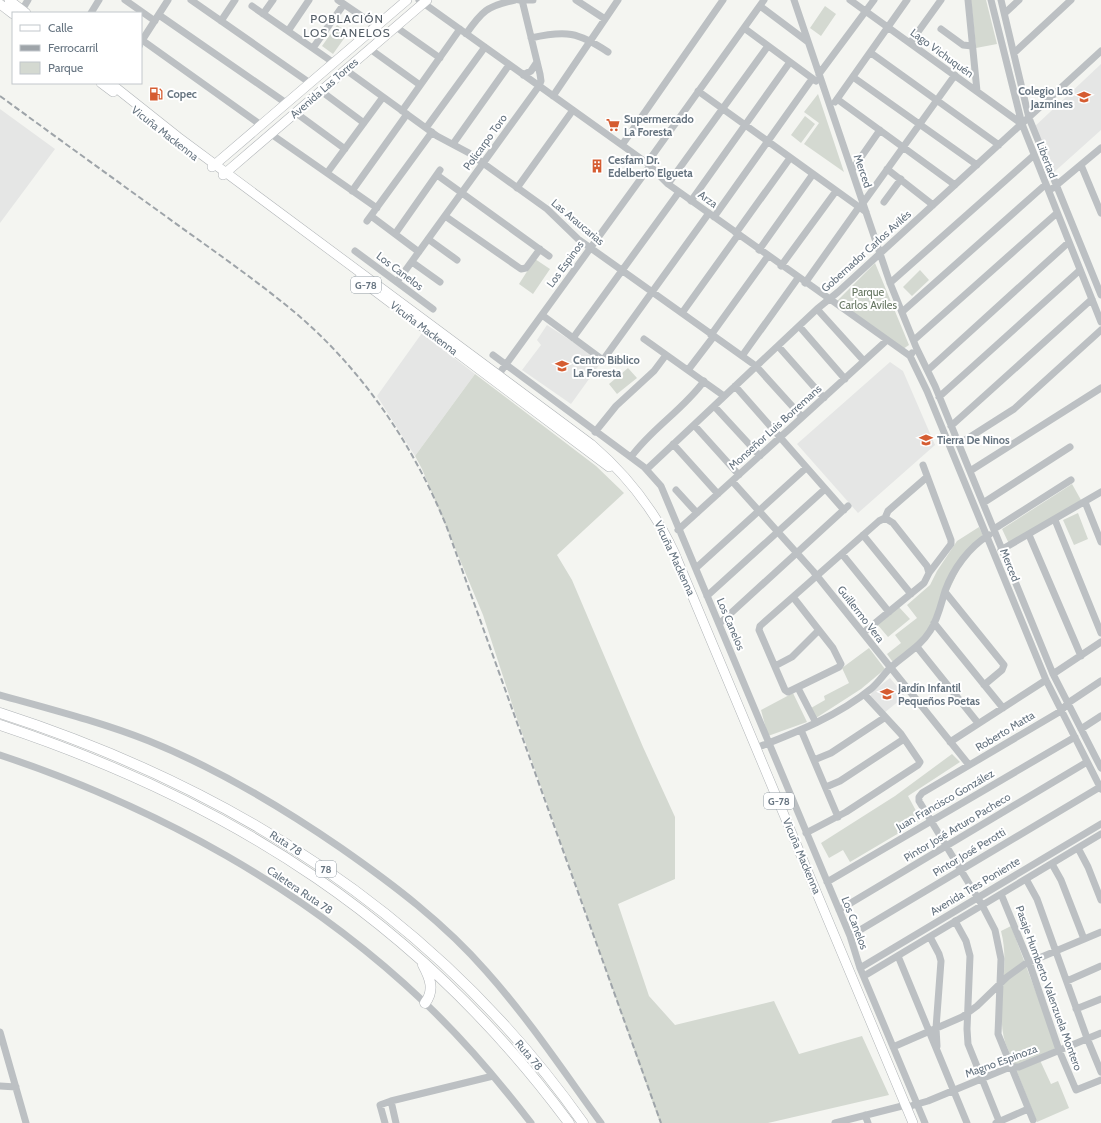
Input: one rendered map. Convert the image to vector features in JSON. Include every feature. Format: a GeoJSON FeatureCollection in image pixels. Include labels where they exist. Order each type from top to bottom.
{"type":"FeatureCollection","features":[{"type":"Feature","properties":{"kind":"highway","name":"Ruta 78"},"geometry":{"type":"LineString","coordinates":[[0,713],[94,746],[188,788],[256,824],[327,870],[407,932],[460,980],[527,1052],[583,1123]]}},
{"type":"Feature","properties":{"kind":"highway","name":"Ruta 78"},"geometry":{"type":"LineString","coordinates":[[0,725],[123,771],[172,793],[237,827],[299,865],[342,895],[419,958],[471,1008],[506,1045],[569,1123]]}},
{"type":"Feature","properties":{"kind":"highway"},"geometry":{"type":"LineString","coordinates":[[419,958],[431,983],[431,993],[425,1003]]}},
{"type":"Feature","properties":{"kind":"main road"},"geometry":{"type":"LineString","coordinates":[[9,0],[24,11]]}},
{"type":"Feature","properties":{"kind":"main road","name":"Avenida Las Torres"},"geometry":{"type":"LineString","coordinates":[[213,166],[407,0]]}},
{"type":"Feature","properties":{"kind":"main road","name":"Avenida Las Torres"},"geometry":{"type":"LineString","coordinates":[[224,174],[396,27],[423,1]]}},
{"type":"Feature","properties":{"kind":"main road"},"geometry":{"type":"LineString","coordinates":[[0,4],[12,13]]}},
{"type":"Feature","properties":{"kind":"main road","name":"Vicuña Mackenna"},"geometry":{"type":"LineString","coordinates":[[102,84],[496,378],[591,444],[633,485],[654,514],[670,543],[913,1123]]}},
{"type":"Feature","properties":{"kind":"main road","name":"Vicuña Mackenna"},"geometry":{"type":"LineString","coordinates":[[112,84],[213,166]]}},
{"type":"Feature","properties":{"kind":"street"},"geometry":{"type":"LineString","coordinates":[[24,11],[28,0]]}},
{"type":"Feature","properties":{"kind":"street"},"geometry":{"type":"LineString","coordinates":[[91,12],[99,0]]}},
{"type":"Feature","properties":{"kind":"street"},"geometry":{"type":"LineString","coordinates":[[125,0],[157,18],[286,103]]}},
{"type":"Feature","properties":{"kind":"street"},"geometry":{"type":"LineString","coordinates":[[168,0],[142,41],[262,125]]}},
{"type":"Feature","properties":{"kind":"street"},"geometry":{"type":"LineString","coordinates":[[221,21],[235,0]]}},
{"type":"Feature","properties":{"kind":"street"},"geometry":{"type":"LineString","coordinates":[[263,14],[273,0]]}},
{"type":"Feature","properties":{"kind":"street"},"geometry":{"type":"LineString","coordinates":[[288,31],[309,0]]}},
{"type":"Feature","properties":{"kind":"street"},"geometry":{"type":"LineString","coordinates":[[352,191],[405,113],[420,85],[440,58],[463,32],[486,9],[497,4],[516,0],[533,0]]}},
{"type":"Feature","properties":{"kind":"street"},"geometry":{"type":"LineString","coordinates":[[522,0],[541,78],[539,86]]}},
{"type":"Feature","properties":{"kind":"street"},"geometry":{"type":"LineString","coordinates":[[576,0],[605,19]]}},
{"type":"Feature","properties":{"kind":"street"},"geometry":{"type":"LineString","coordinates":[[553,96],[618,0]]}},
{"type":"Feature","properties":{"kind":"street"},"geometry":{"type":"LineString","coordinates":[[622,145],[723,0]]}},
{"type":"Feature","properties":{"kind":"street","name":"Merced"},"geometry":{"type":"LineString","coordinates":[[794,0],[852,170],[861,205],[866,212],[890,284],[952,426],[1001,550],[1053,674],[1101,768]]}},
{"type":"Feature","properties":{"kind":"street","name":"Lago Vichuquén"},"geometry":{"type":"LineString","coordinates":[[850,0],[1022,124]]}},
{"type":"Feature","properties":{"kind":"street"},"geometry":{"type":"LineString","coordinates":[[819,74],[874,0]]}},
{"type":"Feature","properties":{"kind":"street"},"geometry":{"type":"LineString","coordinates":[[831,108],[907,0]]}},
{"type":"Feature","properties":{"kind":"street"},"geometry":{"type":"LineString","coordinates":[[910,43],[941,0]]}},
{"type":"Feature","properties":{"kind":"street"},"geometry":{"type":"LineString","coordinates":[[968,0],[977,91]]}},
{"type":"Feature","properties":{"kind":"street","name":"Libertad"},"geometry":{"type":"LineString","coordinates":[[991,0],[1022,124],[1033,156],[1092,299],[1099,310],[1101,322]]}},
{"type":"Feature","properties":{"kind":"street","name":"Libertad"},"geometry":{"type":"LineString","coordinates":[[1002,0],[1029,118],[1101,295]]}},
{"type":"Feature","properties":{"kind":"street"},"geometry":{"type":"LineString","coordinates":[[1005,13],[1019,0]]}},
{"type":"Feature","properties":{"kind":"street"},"geometry":{"type":"LineString","coordinates":[[1014,53],[1071,0]]}},
{"type":"Feature","properties":{"kind":"street"},"geometry":{"type":"LineString","coordinates":[[195,1],[310,83]]}},
{"type":"Feature","properties":{"kind":"street","name":"Arza"},"geometry":{"type":"LineString","coordinates":[[423,1],[463,32],[648,164],[668,184],[691,201],[886,341],[910,356]]}},
{"type":"Feature","properties":{"kind":"street"},"geometry":{"type":"LineString","coordinates":[[313,48],[341,2],[376,26]]}},
{"type":"Feature","properties":{"kind":"street"},"geometry":{"type":"LineString","coordinates":[[762,3],[808,42]]}},
{"type":"Feature","properties":{"kind":"street","name":"Los Espinos"},"geometry":{"type":"LineString","coordinates":[[496,378],[590,248],[698,91],[762,3]]}},
{"type":"Feature","properties":{"kind":"street"},"geometry":{"type":"LineString","coordinates":[[252,6],[334,63]]}},
{"type":"Feature","properties":{"kind":"street"},"geometry":{"type":"LineString","coordinates":[[396,27],[440,58]]}},
{"type":"Feature","properties":{"kind":"street"},"geometry":{"type":"LineString","coordinates":[[744,28],[823,87]]}},
{"type":"Feature","properties":{"kind":"street"},"geometry":{"type":"LineString","coordinates":[[941,29],[963,45],[972,46]]}},
{"type":"Feature","properties":{"kind":"street"},"geometry":{"type":"LineString","coordinates":[[531,38],[563,32],[590,40],[608,52]]}},
{"type":"Feature","properties":{"kind":"street"},"geometry":{"type":"LineString","coordinates":[[668,184],[768,46]]}},
{"type":"Feature","properties":{"kind":"street"},"geometry":{"type":"LineString","coordinates":[[419,252],[395,234],[369,219],[485,47]]}},
{"type":"Feature","properties":{"kind":"street"},"geometry":{"type":"LineString","coordinates":[[370,49],[420,85]]}},
{"type":"Feature","properties":{"kind":"street","name":"Gobernador Carlos Avilés"},"geometry":{"type":"LineString","coordinates":[[647,469],[817,309],[838,292],[1101,51]]}},
{"type":"Feature","properties":{"kind":"street"},"geometry":{"type":"LineString","coordinates":[[871,53],[999,145]]}},
{"type":"Feature","properties":{"kind":"street"},"geometry":{"type":"LineString","coordinates":[[523,75],[531,71],[537,62]]}},
{"type":"Feature","properties":{"kind":"street"},"geometry":{"type":"LineString","coordinates":[[691,201],[790,62]]}},
{"type":"Feature","properties":{"kind":"street"},"geometry":{"type":"LineString","coordinates":[[453,144],[509,65]]}},
{"type":"Feature","properties":{"kind":"street","name":"Las Araucarias"},"geometry":{"type":"LineString","coordinates":[[346,70],[429,130],[483,163],[547,209],[573,235],[590,248],[756,366],[802,417]]}},
{"type":"Feature","properties":{"kind":"street"},"geometry":{"type":"LineString","coordinates":[[805,283],[955,75]]}},
{"type":"Feature","properties":{"kind":"street"},"geometry":{"type":"LineString","coordinates":[[854,77],[977,165]]}},
{"type":"Feature","properties":{"kind":"street"},"geometry":{"type":"LineString","coordinates":[[542,315],[603,360],[652,292],[768,141],[812,79]]}},
{"type":"Feature","properties":{"kind":"street","name":"Policarpo Toro"},"geometry":{"type":"LineString","coordinates":[[397,282],[539,86]]}},
{"type":"Feature","properties":{"kind":"street"},"geometry":{"type":"LineString","coordinates":[[321,91],[364,123]]}},
{"type":"Feature","properties":{"kind":"street"},"geometry":{"type":"LineString","coordinates":[[698,91],[836,191],[861,205]]}},
{"type":"Feature","properties":{"kind":"street"},"geometry":{"type":"LineString","coordinates":[[327,173],[383,97]]}},
{"type":"Feature","properties":{"kind":"street"},"geometry":{"type":"LineString","coordinates":[[837,99],[955,185]]}},
{"type":"Feature","properties":{"kind":"street"},"geometry":{"type":"LineString","coordinates":[[517,188],[573,110]]}},
{"type":"Feature","properties":{"kind":"street"},"geometry":{"type":"LineString","coordinates":[[296,113],[345,149]]}},
{"type":"Feature","properties":{"kind":"street"},"geometry":{"type":"LineString","coordinates":[[852,170],[880,130]]}},
{"type":"Feature","properties":{"kind":"street"},"geometry":{"type":"LineString","coordinates":[[271,134],[377,208]]}},
{"type":"Feature","properties":{"kind":"street"},"geometry":{"type":"LineString","coordinates":[[1048,192],[1101,148]]}},
{"type":"Feature","properties":{"kind":"street"},"geometry":{"type":"LineString","coordinates":[[890,284],[1033,156]]}},
{"type":"Feature","properties":{"kind":"street"},"geometry":{"type":"LineString","coordinates":[[682,313],[790,158]]}},
{"type":"Feature","properties":{"kind":"street"},"geometry":{"type":"LineString","coordinates":[[1081,165],[1101,213]]}},
{"type":"Feature","properties":{"kind":"street"},"geometry":{"type":"LineString","coordinates":[[887,169],[933,205]]}},
{"type":"Feature","properties":{"kind":"street"},"geometry":{"type":"LineString","coordinates":[[395,234],[438,173],[461,193],[549,256]]}},
{"type":"Feature","properties":{"kind":"street"},"geometry":{"type":"LineString","coordinates":[[759,250],[813,174]]}},
{"type":"Feature","properties":{"kind":"street"},"geometry":{"type":"LineString","coordinates":[[884,202],[901,179]]}},
{"type":"Feature","properties":{"kind":"street"},"geometry":{"type":"LineString","coordinates":[[902,312],[1045,185]]}},
{"type":"Feature","properties":{"kind":"street"},"geometry":{"type":"LineString","coordinates":[[782,266],[836,191]]}},
{"type":"Feature","properties":{"kind":"street"},"geometry":{"type":"LineString","coordinates":[[573,338],[679,192]]}},
{"type":"Feature","properties":{"kind":"street"},"geometry":{"type":"LineString","coordinates":[[910,356],[915,343],[1057,213]]}},
{"type":"Feature","properties":{"kind":"street"},"geometry":{"type":"LineString","coordinates":[[445,216],[521,268],[526,268],[540,249]]}},
{"type":"Feature","properties":{"kind":"street"},"geometry":{"type":"LineString","coordinates":[[428,240],[457,260]]}},
{"type":"Feature","properties":{"kind":"street"},"geometry":{"type":"LineString","coordinates":[[928,370],[1069,242]]}},
{"type":"Feature","properties":{"kind":"street","name":"Los Canelos"},"geometry":{"type":"LineString","coordinates":[[355,251],[433,309]]}},
{"type":"Feature","properties":{"kind":"street"},"geometry":{"type":"LineString","coordinates":[[688,370],[768,256]]}},
{"type":"Feature","properties":{"kind":"street"},"geometry":{"type":"LineString","coordinates":[[412,262],[440,282]]}},
{"type":"Feature","properties":{"kind":"street"},"geometry":{"type":"LineString","coordinates":[[939,397],[1080,270]]}},
{"type":"Feature","properties":{"kind":"street"},"geometry":{"type":"LineString","coordinates":[[742,356],[798,278]]}},
{"type":"Feature","properties":{"kind":"street"},"geometry":{"type":"LineString","coordinates":[[952,426],[1092,299]]}},
{"type":"Feature","properties":{"kind":"street"},"geometry":{"type":"LineString","coordinates":[[817,309],[864,361]]}},
{"type":"Feature","properties":{"kind":"street"},"geometry":{"type":"LineString","coordinates":[[799,326],[845,379]]}},
{"type":"Feature","properties":{"kind":"street"},"geometry":{"type":"LineString","coordinates":[[959,444],[1014,409],[1101,330]]}},
{"type":"Feature","properties":{"kind":"street"},"geometry":{"type":"LineString","coordinates":[[644,339],[724,396]]}},
{"type":"Feature","properties":{"kind":"street","name":"Monseñor Luis Borremans"},"geometry":{"type":"LineString","coordinates":[[678,530],[886,341]]}},
{"type":"Feature","properties":{"kind":"street"},"geometry":{"type":"LineString","coordinates":[[778,346],[824,398]]}},
{"type":"Feature","properties":{"kind":"street","name":"Los Canelos"},"geometry":{"type":"LineString","coordinates":[[493,355],[647,469],[661,486],[678,530],[696,568],[850,936],[860,968]]}},
{"type":"Feature","properties":{"kind":"street"},"geometry":{"type":"LineString","coordinates":[[596,432],[616,406],[654,371],[666,355]]}},
{"type":"Feature","properties":{"kind":"street","name":"Merced"},"geometry":{"type":"LineString","coordinates":[[910,356],[926,391],[1046,680],[1100,788]]}},
{"type":"Feature","properties":{"kind":"street"},"geometry":{"type":"LineString","coordinates":[[631,457],[648,436],[691,398],[704,381]]}},
{"type":"Feature","properties":{"kind":"street"},"geometry":{"type":"LineString","coordinates":[[719,624],[846,508],[825,489],[735,386]]}},
{"type":"Feature","properties":{"kind":"street"},"geometry":{"type":"LineString","coordinates":[[970,470],[1101,388]]}},
{"type":"Feature","properties":{"kind":"street"},"geometry":{"type":"LineString","coordinates":[[714,406],[760,456]]}},
{"type":"Feature","properties":{"kind":"street"},"geometry":{"type":"LineString","coordinates":[[694,425],[739,475]]}},
{"type":"Feature","properties":{"kind":"street"},"geometry":{"type":"LineString","coordinates":[[673,444],[718,494]]}},
{"type":"Feature","properties":{"kind":"street"},"geometry":{"type":"LineString","coordinates":[[983,503],[1070,447]]}},
{"type":"Feature","properties":{"kind":"street"},"geometry":{"type":"LineString","coordinates":[[863,633],[924,583],[929,573],[950,546],[951,541],[923,465]]}},
{"type":"Feature","properties":{"kind":"street"},"geometry":{"type":"LineString","coordinates":[[696,568],[806,468]]}},
{"type":"Feature","properties":{"kind":"street"},"geometry":{"type":"LineString","coordinates":[[793,597],[838,655],[841,665],[798,688],[787,692],[759,628],[793,597],[842,554],[885,518],[888,511],[927,477]]}},
{"type":"Feature","properties":{"kind":"street"},"geometry":{"type":"LineString","coordinates":[[756,748],[816,723],[873,687],[890,668],[917,647],[934,623],[945,592],[962,559],[994,530],[1071,480]]}},
{"type":"Feature","properties":{"kind":"street","name":"Guillermo Vera"},"geometry":{"type":"LineString","coordinates":[[732,482],[817,576],[968,765]]}},
{"type":"Feature","properties":{"kind":"street"},"geometry":{"type":"LineString","coordinates":[[707,596],[825,489]]}},
{"type":"Feature","properties":{"kind":"street"},"geometry":{"type":"LineString","coordinates":[[676,490],[697,513]]}},
{"type":"Feature","properties":{"kind":"street"},"geometry":{"type":"LineString","coordinates":[[1001,550],[1101,492]]}},
{"type":"Feature","properties":{"kind":"street"},"geometry":{"type":"LineString","coordinates":[[1085,502],[1101,542]]}},
{"type":"Feature","properties":{"kind":"street"},"geometry":{"type":"LineString","coordinates":[[885,518],[891,522],[927,566],[929,573]]}},
{"type":"Feature","properties":{"kind":"street"},"geometry":{"type":"LineString","coordinates":[[1055,520],[1101,633]]}},
{"type":"Feature","properties":{"kind":"street"},"geometry":{"type":"LineString","coordinates":[[864,535],[911,594]]}},
{"type":"Feature","properties":{"kind":"street"},"geometry":{"type":"LineString","coordinates":[[1029,535],[1081,656]]}},
{"type":"Feature","properties":{"kind":"street"},"geometry":{"type":"LineString","coordinates":[[842,554],[889,612]]}},
{"type":"Feature","properties":{"kind":"street"},"geometry":{"type":"LineString","coordinates":[[945,592],[1003,664],[1004,667],[984,685]]}},
{"type":"Feature","properties":{"kind":"street"},"geometry":{"type":"LineString","coordinates":[[934,623],[1003,708]]}},
{"type":"Feature","properties":{"kind":"street"},"geometry":{"type":"LineString","coordinates":[[775,666],[792,657],[819,630]]}},
{"type":"Feature","properties":{"kind":"street"},"geometry":{"type":"LineString","coordinates":[[1053,674],[1101,642]]}},
{"type":"Feature","properties":{"kind":"street"},"geometry":{"type":"LineString","coordinates":[[917,647],[978,724]]}},
{"type":"Feature","properties":{"kind":"street"},"geometry":{"type":"LineString","coordinates":[[950,742],[1046,680]]}},
{"type":"Feature","properties":{"kind":"street","name":"Roberto Matta"},"geometry":{"type":"LineString","coordinates":[[932,821],[920,801],[919,797],[922,793],[1061,711],[1068,703],[1101,681]]}},
{"type":"Feature","properties":{"kind":"street"},"geometry":{"type":"LineString","coordinates":[[798,688],[816,723]]}},
{"type":"Feature","properties":{"kind":"street"},"geometry":{"type":"LineString","coordinates":[[806,833],[838,817],[918,765],[920,761],[904,739],[864,694]]}},
{"type":"Feature","properties":{"kind":"street"},"geometry":{"type":"LineString","coordinates":[[0,695],[111,727],[198,762],[276,804],[377,873],[427,913],[486,971],[530,1026],[600,1123]]}},
{"type":"Feature","properties":{"kind":"street"},"geometry":{"type":"LineString","coordinates":[[1081,729],[1101,716]]}},
{"type":"Feature","properties":{"kind":"street"},"geometry":{"type":"LineString","coordinates":[[814,760],[831,753],[884,718]]}},
{"type":"Feature","properties":{"kind":"street"},"geometry":{"type":"LineString","coordinates":[[802,730],[838,817]]}},
{"type":"Feature","properties":{"kind":"street","name":"Juan Francisco González"},"geometry":{"type":"LineString","coordinates":[[827,882],[1074,737]]}},
{"type":"Feature","properties":{"kind":"street"},"geometry":{"type":"LineString","coordinates":[[826,787],[840,781],[904,739]]}},
{"type":"Feature","properties":{"kind":"street"},"geometry":{"type":"LineString","coordinates":[[1094,755],[1101,751]]}},
{"type":"Feature","properties":{"kind":"street","name":"Caletera Ruta 78"},"geometry":{"type":"LineString","coordinates":[[0,755],[65,778],[126,804],[219,851],[286,892],[336,928],[379,962],[425,1003],[493,1076],[531,1123]]}},
{"type":"Feature","properties":{"kind":"street","name":"Pintor José Arturo Pacheco"},"geometry":{"type":"LineString","coordinates":[[839,910],[1087,762]]}},
{"type":"Feature","properties":{"kind":"street","name":"Pintor José Perotti"},"geometry":{"type":"LineString","coordinates":[[850,936],[1100,788]]}},
{"type":"Feature","properties":{"kind":"street"},"geometry":{"type":"LineString","coordinates":[[932,821],[978,897],[997,936],[1001,967],[998,1034],[1032,1120]]}},
{"type":"Feature","properties":{"kind":"street","name":"Avenida Tres Poniente"},"geometry":{"type":"LineString","coordinates":[[860,968],[1101,824]]}},
{"type":"Feature","properties":{"kind":"street","name":"Avenida Tres Poniente"},"geometry":{"type":"LineString","coordinates":[[864,976],[1101,834]]}},
{"type":"Feature","properties":{"kind":"street"},"geometry":{"type":"LineString","coordinates":[[1078,848],[1088,867],[1101,900]]}},
{"type":"Feature","properties":{"kind":"street"},"geometry":{"type":"LineString","coordinates":[[1052,864],[1061,880],[1084,939]]}},
{"type":"Feature","properties":{"kind":"street"},"geometry":{"type":"LineString","coordinates":[[1026,879],[1035,895],[1067,980],[1076,1009],[1101,1072]]}},
{"type":"Feature","properties":{"kind":"street","name":"Pasaje Humberto Valenzuela Montero"},"geometry":{"type":"LineString","coordinates":[[1001,894],[1029,962],[1059,1050],[1076,1090],[1101,1080]]}},
{"type":"Feature","properties":{"kind":"street"},"geometry":{"type":"LineString","coordinates":[[956,921],[966,941],[970,956],[968,1044],[997,1122],[1028,1110]]}},
{"type":"Feature","properties":{"kind":"street"},"geometry":{"type":"LineString","coordinates":[[893,1047],[968,1013],[1000,982],[1029,962],[1101,932]]}},
{"type":"Feature","properties":{"kind":"street"},"geometry":{"type":"LineString","coordinates":[[930,937],[941,961],[933,1030]]}},
{"type":"Feature","properties":{"kind":"street"},"geometry":{"type":"LineString","coordinates":[[898,956],[933,1030],[938,1053],[967,1123]]}},
{"type":"Feature","properties":{"kind":"street"},"geometry":{"type":"LineString","coordinates":[[1067,980],[1101,966]]}},
{"type":"Feature","properties":{"kind":"street"},"geometry":{"type":"LineString","coordinates":[[1001,967],[1012,973]]}},
{"type":"Feature","properties":{"kind":"street"},"geometry":{"type":"LineString","coordinates":[[860,968],[925,1123]]}},
{"type":"Feature","properties":{"kind":"street"},"geometry":{"type":"LineString","coordinates":[[988,995],[999,1002]]}},
{"type":"Feature","properties":{"kind":"street"},"geometry":{"type":"LineString","coordinates":[[1076,1009],[1101,999]]}},
{"type":"Feature","properties":{"kind":"street"},"geometry":{"type":"LineString","coordinates":[[0,1032],[26,1123]]}},
{"type":"Feature","properties":{"kind":"street","name":"Magno Espinoza"},"geometry":{"type":"LineString","coordinates":[[835,1123],[918,1104],[1010,1067],[1019,1067],[1101,1033]]}},
{"type":"Feature","properties":{"kind":"street"},"geometry":{"type":"LineString","coordinates":[[385,1123],[380,1105],[493,1076]]}},
{"type":"Feature","properties":{"kind":"street"},"geometry":{"type":"LineString","coordinates":[[0,1086],[16,1087]]}},
{"type":"Feature","properties":{"kind":"street"},"geometry":{"type":"LineString","coordinates":[[391,1101],[396,1123]]}},
{"type":"Feature","properties":{"kind":"street"},"geometry":{"type":"LineString","coordinates":[[865,1115],[868,1123]]}},
{"type":"Feature","properties":{"kind":"shaded area","name":"Colegio Los Jazmines"},"geometry":{"type":"Polygon","coordinates":[[[1101,64],[1101,130],[1052,174],[1032,129],[1101,64]]]}},
{"type":"Feature","properties":{"kind":"shaded area"},"geometry":{"type":"Polygon","coordinates":[[[0,109],[55,149],[0,223],[0,109]]]}},
{"type":"Feature","properties":{"kind":"shaded area","name":"Centro Biblico La Foresta"},"geometry":{"type":"Polygon","coordinates":[[[547,325],[602,361],[571,404],[522,370],[541,345],[537,340],[547,325]]]}},
{"type":"Feature","properties":{"kind":"shaded area"},"geometry":{"type":"Polygon","coordinates":[[[422,333],[475,374],[415,456],[377,396],[422,333]]]}},
{"type":"Feature","properties":{"kind":"shaded area"},"geometry":{"type":"Polygon","coordinates":[[[890,362],[903,371],[935,445],[858,513],[797,444],[890,362]]]}},
{"type":"Feature","properties":{"kind":"shaded area","name":"Jardín Infantil Pequeños Poetas"},"geometry":{"type":"Polygon","coordinates":[[[890,678],[905,696],[884,713],[870,697],[872,692],[890,678]]]}},
{"type":"Feature","properties":{"kind":"green space"},"geometry":{"type":"Polygon","coordinates":[[[971,0],[986,0],[997,44],[976,48],[971,0]]]}},
{"type":"Feature","properties":{"kind":"green space"},"geometry":{"type":"Polygon","coordinates":[[[825,6],[836,14],[821,36],[810,28],[825,6]]]}},
{"type":"Feature","properties":{"kind":"green space"},"geometry":{"type":"Polygon","coordinates":[[[337,25],[348,33],[333,54],[322,46],[337,25]]]}},
{"type":"Feature","properties":{"kind":"green space"},"geometry":{"type":"Polygon","coordinates":[[[818,94],[844,172],[804,144],[819,123],[804,112],[818,94]]]}},
{"type":"Feature","properties":{"kind":"green space"},"geometry":{"type":"Polygon","coordinates":[[[805,116],[815,124],[801,143],[791,135],[805,116]]]}},
{"type":"Feature","properties":{"kind":"green space"},"geometry":{"type":"Polygon","coordinates":[[[535,259],[550,269],[533,294],[519,284],[535,259]]]}},
{"type":"Feature","properties":{"kind":"green space","name":"Parque Carlos Aviles"},"geometry":{"type":"Polygon","coordinates":[[[875,263],[909,345],[903,349],[837,301],[875,263]]]}},
{"type":"Feature","properties":{"kind":"green space"},"geometry":{"type":"Polygon","coordinates":[[[920,270],[929,280],[912,296],[903,287],[920,270]]]}},
{"type":"Feature","properties":{"kind":"green space"},"geometry":{"type":"Polygon","coordinates":[[[628,368],[637,378],[617,394],[609,384],[628,368]]]}},
{"type":"Feature","properties":{"kind":"green space"},"geometry":{"type":"Polygon","coordinates":[[[475,374],[596,466],[624,493],[557,555],[572,580],[643,747],[675,817],[675,879],[618,904],[649,996],[675,1025],[774,1001],[799,1054],[862,1036],[889,1095],[768,1123],[660,1123],[515,713],[483,615],[422,469],[415,456],[475,374]]]}},
{"type":"Feature","properties":{"kind":"green space"},"geometry":{"type":"Polygon","coordinates":[[[1072,484],[1081,500],[1010,546],[1002,529],[1072,484]]]}},
{"type":"Feature","properties":{"kind":"green space"},"geometry":{"type":"Polygon","coordinates":[[[1078,513],[1088,539],[1074,545],[1063,520],[1078,513]]]}},
{"type":"Feature","properties":{"kind":"green space"},"geometry":{"type":"Polygon","coordinates":[[[979,527],[983,535],[969,549],[935,619],[924,637],[895,662],[892,661],[887,654],[901,643],[895,635],[917,618],[907,605],[930,585],[937,571],[957,541],[979,527]]]}},
{"type":"Feature","properties":{"kind":"green space"},"geometry":{"type":"Polygon","coordinates":[[[898,606],[910,619],[888,637],[877,624],[898,606]]]}},
{"type":"Feature","properties":{"kind":"green space"},"geometry":{"type":"Polygon","coordinates":[[[869,648],[885,669],[861,689],[816,718],[811,708],[825,700],[824,696],[849,683],[842,668],[869,648]]]}},
{"type":"Feature","properties":{"kind":"green space"},"geometry":{"type":"Polygon","coordinates":[[[793,693],[807,722],[768,736],[761,710],[793,693]]]}},
{"type":"Feature","properties":{"kind":"green space"},"geometry":{"type":"Polygon","coordinates":[[[952,754],[960,762],[908,796],[921,820],[850,862],[843,850],[829,858],[821,843],[895,796],[952,754]]]}},
{"type":"Feature","properties":{"kind":"green space"},"geometry":{"type":"Polygon","coordinates":[[[1011,926],[1057,1048],[1038,1056],[1051,1084],[1058,1081],[1069,1108],[1037,1122],[1005,1042],[1002,1029],[1004,945],[1001,931],[1011,926]]]}},
{"type":"Feature","properties":{"kind":"railway"},"geometry":{"type":"LineString","coordinates":[[0,96],[241,270],[298,315],[322,337],[365,385],[402,438],[433,495],[446,525],[661,1123]]}},
{"type":"Feature","properties":{"kind":"place","name":"Copec"},"geometry":{"type":"Point","coordinates":[156,94]}},
{"type":"Feature","properties":{"kind":"place","name":"Colegio Los Jazmines"},"geometry":{"type":"Point","coordinates":[1084,97]}},
{"type":"Feature","properties":{"kind":"place","name":"Supermercado La Foresta"},"geometry":{"type":"Point","coordinates":[613,125]}},
{"type":"Feature","properties":{"kind":"place","name":"Cesfam Dr. Edelberto Elgueta"},"geometry":{"type":"Point","coordinates":[597,166]}},
{"type":"Feature","properties":{"kind":"place","name":"Centro Biblico La Foresta"},"geometry":{"type":"Point","coordinates":[562,366]}},
{"type":"Feature","properties":{"kind":"place","name":"Tierra De Ninos"},"geometry":{"type":"Point","coordinates":[926,440]}},
{"type":"Feature","properties":{"kind":"place","name":"Jardín Infantil Pequeños Poetas"},"geometry":{"type":"Point","coordinates":[887,694]}},
{"type":"Feature","properties":{"kind":"district","name":"POBLACIÓN LOS CANELOS"},"geometry":{"type":"Point","coordinates":[347,26]}}]}
